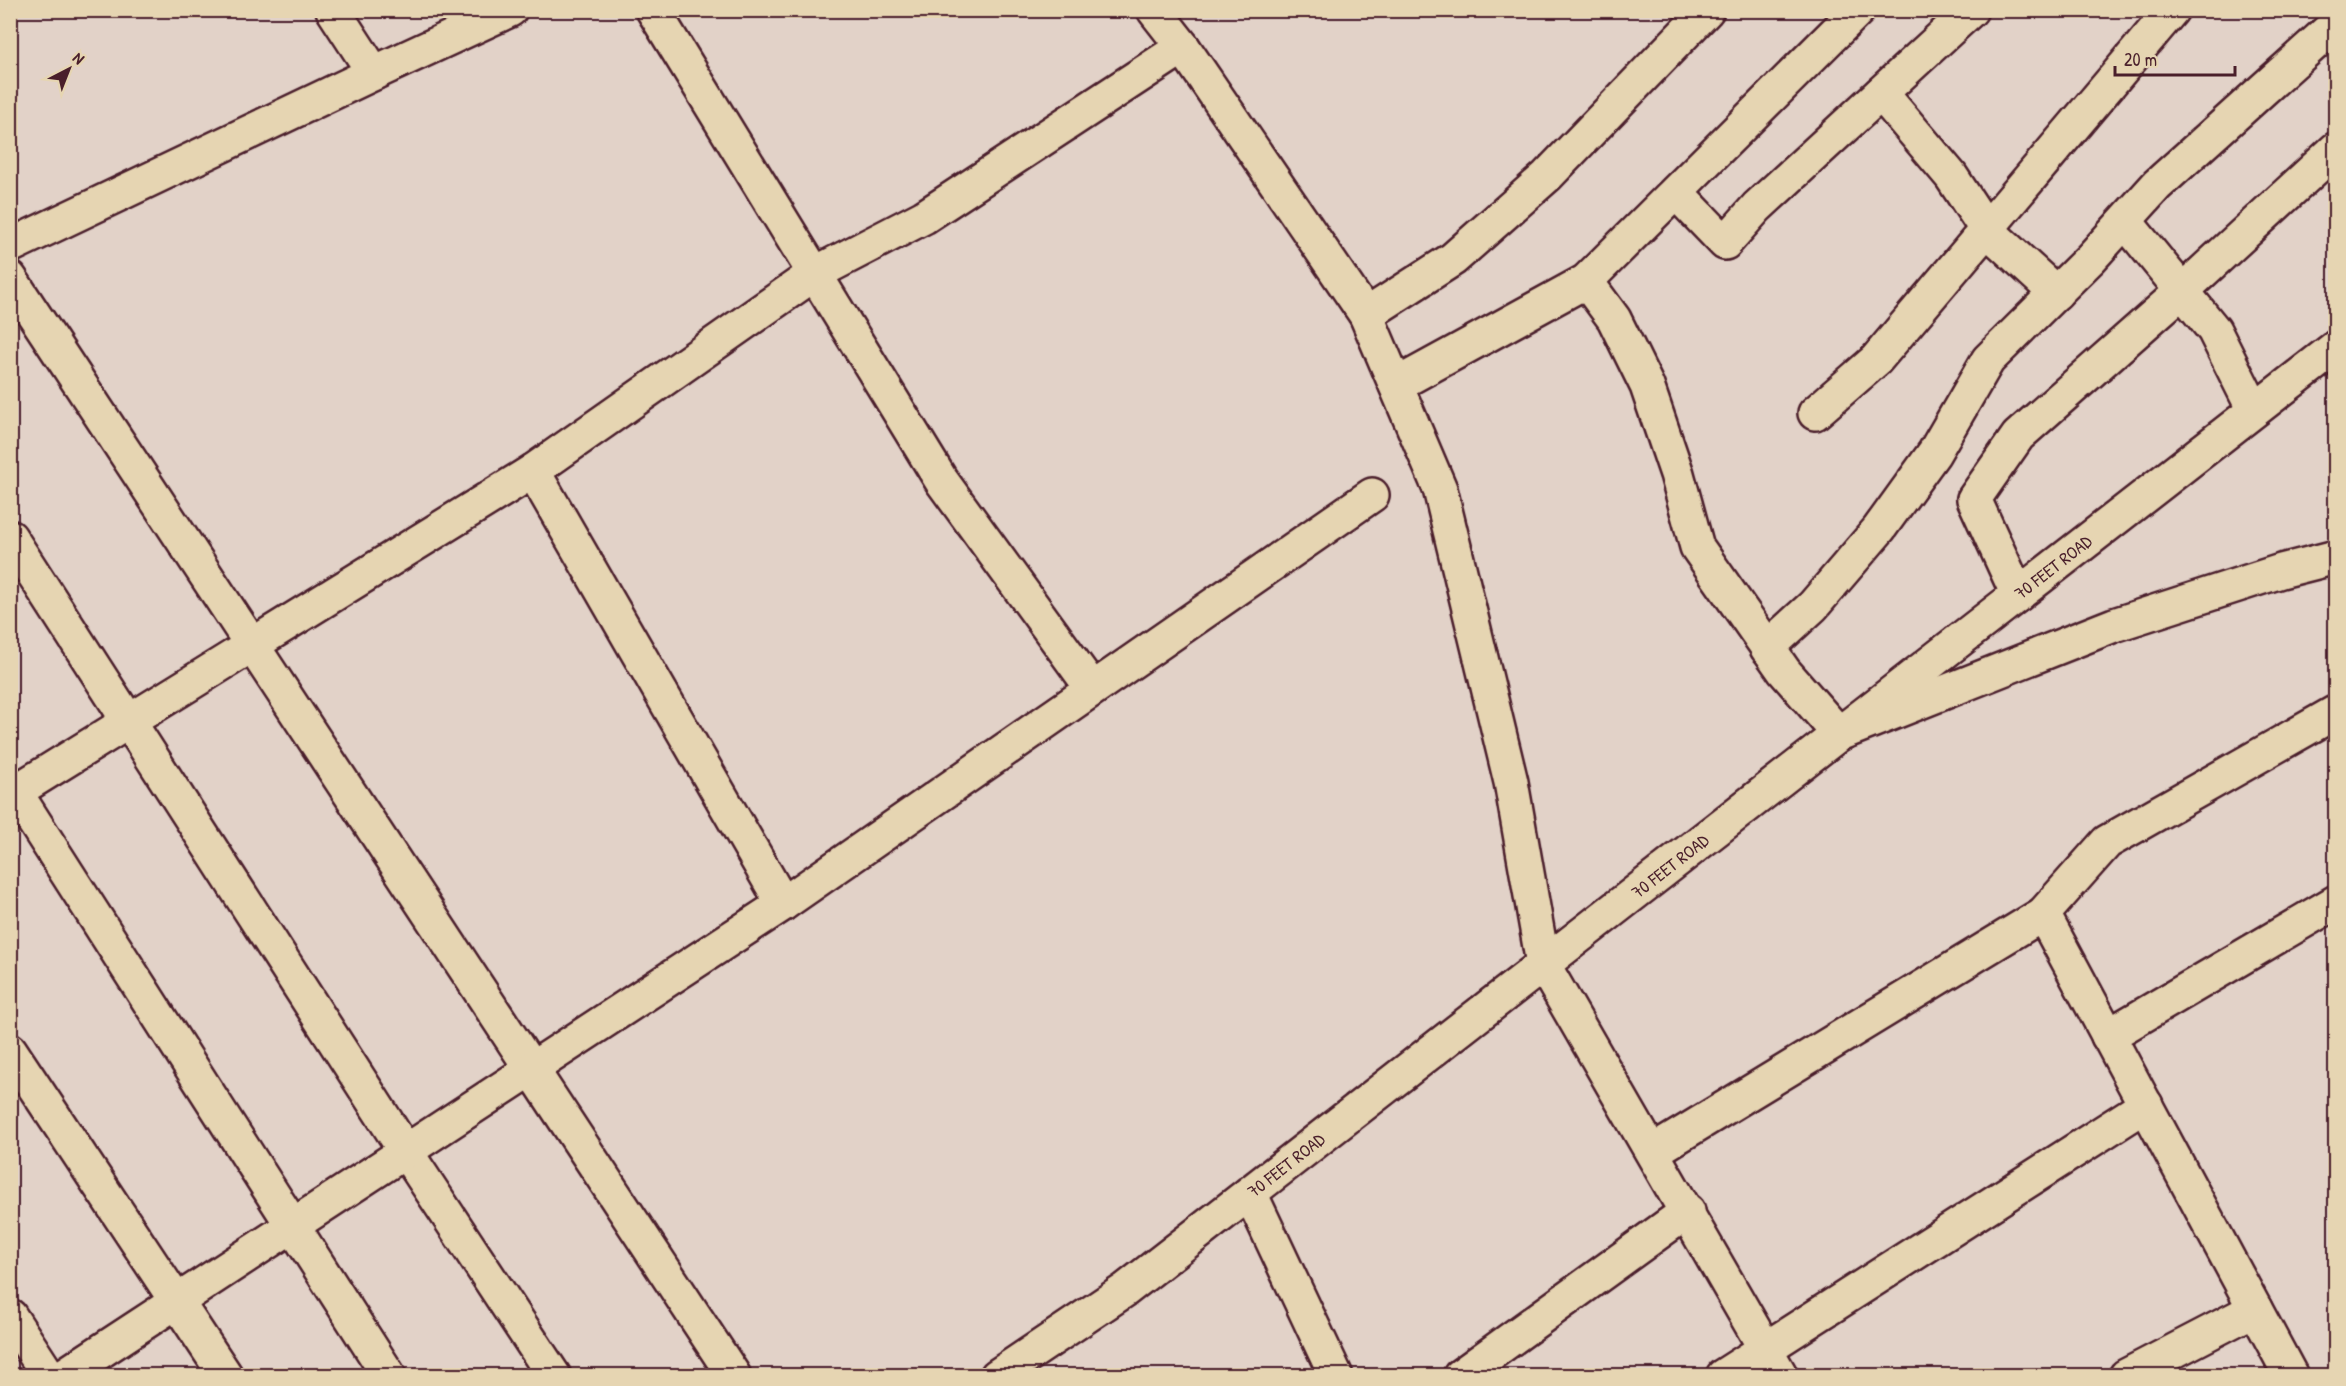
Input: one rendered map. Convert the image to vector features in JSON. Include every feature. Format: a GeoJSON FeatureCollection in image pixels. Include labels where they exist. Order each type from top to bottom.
{"type":"FeatureCollection","features":[{"type":"Feature","properties":{"kind":"street"},"geometry":{"type":"LineString","coordinates":[[333,10],[374,73]]}},
{"type":"Feature","properties":{"kind":"street"},"geometry":{"type":"LineString","coordinates":[[10,246],[374,73],[461,20],[510,10]]}},
{"type":"Feature","properties":{"kind":"street"},"geometry":{"type":"LineString","coordinates":[[653,10],[941,480],[1092,688]]}},
{"type":"Feature","properties":{"kind":"street"},"geometry":{"type":"LineString","coordinates":[[1154,10],[1183,47],[1366,315],[1440,489],[1511,782],[1544,964],[1774,1362]]}},
{"type":"Feature","properties":{"kind":"street"},"geometry":{"type":"LineString","coordinates":[[1366,315],[1453,259],[1547,176],[1707,10]]}},
{"type":"Feature","properties":{"kind":"street"},"geometry":{"type":"LineString","coordinates":[[1396,385],[1586,281],[1858,10]]}},
{"type":"Feature","properties":{"kind":"street"},"geometry":{"type":"LineString","coordinates":[[1676,192],[1725,243],[1757,207],[1971,10]]}},
{"type":"Feature","properties":{"kind":"street"},"geometry":{"type":"LineString","coordinates":[[1815,413],[1876,360],[2172,10]]}},
{"type":"Feature","properties":{"kind":"street"},"geometry":{"type":"LineString","coordinates":[[1767,648],[1813,606],[1880,529],[1935,453],[1988,360],[2056,293],[2157,185],[2336,24]]}},
{"type":"Feature","properties":{"kind":"street"},"geometry":{"type":"LineString","coordinates":[[389,1376],[12,790],[254,646],[533,471],[814,274],[924,217],[1183,47]]}},
{"type":"Feature","properties":{"kind":"street"},"geometry":{"type":"LineString","coordinates":[[1881,93],[1951,176],[1986,229],[2056,293]]}},
{"type":"Feature","properties":{"kind":"street"},"geometry":{"type":"LineString","coordinates":[[2018,595],[1974,499],[2018,436],[2182,291],[2336,149]]}},
{"type":"Feature","properties":{"kind":"street"},"geometry":{"type":"LineString","coordinates":[[2125,221],[2214,330],[2254,410]]}},
{"type":"Feature","properties":{"kind":"street"},"geometry":{"type":"LineString","coordinates":[[11,280],[734,1376]]}},
{"type":"Feature","properties":{"kind":"street"},"geometry":{"type":"LineString","coordinates":[[1586,281],[1614,319],[1647,386],[1677,474],[1697,547],[1767,648],[1839,734],[2114,625],[2281,571],[2336,557]]}},
{"type":"Feature","properties":{"kind":"street","name":"70 FEET ROAD"},"geometry":{"type":"LineString","coordinates":[[998,1376],[1125,1290],[2336,347]]}},
{"type":"Feature","properties":{"kind":"street"},"geometry":{"type":"LineString","coordinates":[[533,471],[783,903]]}},
{"type":"Feature","properties":{"kind":"street"},"geometry":{"type":"LineString","coordinates":[[63,1376],[533,1070],[783,903],[1372,495]]}},
{"type":"Feature","properties":{"kind":"street"},"geometry":{"type":"LineString","coordinates":[[10,537],[406,1152],[554,1376]]}},
{"type":"Feature","properties":{"kind":"street"},"geometry":{"type":"LineString","coordinates":[[1654,1151],[2043,914],[2106,842],[2336,712]]}},
{"type":"Feature","properties":{"kind":"street"},"geometry":{"type":"LineString","coordinates":[[2109,1036],[2336,902]]}},
{"type":"Feature","properties":{"kind":"street"},"geometry":{"type":"LineString","coordinates":[[2043,914],[2291,1376]]}},
{"type":"Feature","properties":{"kind":"street"},"geometry":{"type":"LineString","coordinates":[[10,1050],[178,1300],[226,1376]]}},
{"type":"Feature","properties":{"kind":"street"},"geometry":{"type":"LineString","coordinates":[[1723,1376],[1774,1362],[2146,1105]]}},
{"type":"Feature","properties":{"kind":"street"},"geometry":{"type":"LineString","coordinates":[[1250,1193],[1336,1376]]}},
{"type":"Feature","properties":{"kind":"street"},"geometry":{"type":"LineString","coordinates":[[1460,1376],[1688,1211]]}},
{"type":"Feature","properties":{"kind":"street"},"geometry":{"type":"LineString","coordinates":[[2126,1376],[2255,1310]]}},
{"type":"Feature","properties":{"kind":"street"},"geometry":{"type":"LineString","coordinates":[[10,1316],[49,1376]]}}]}
